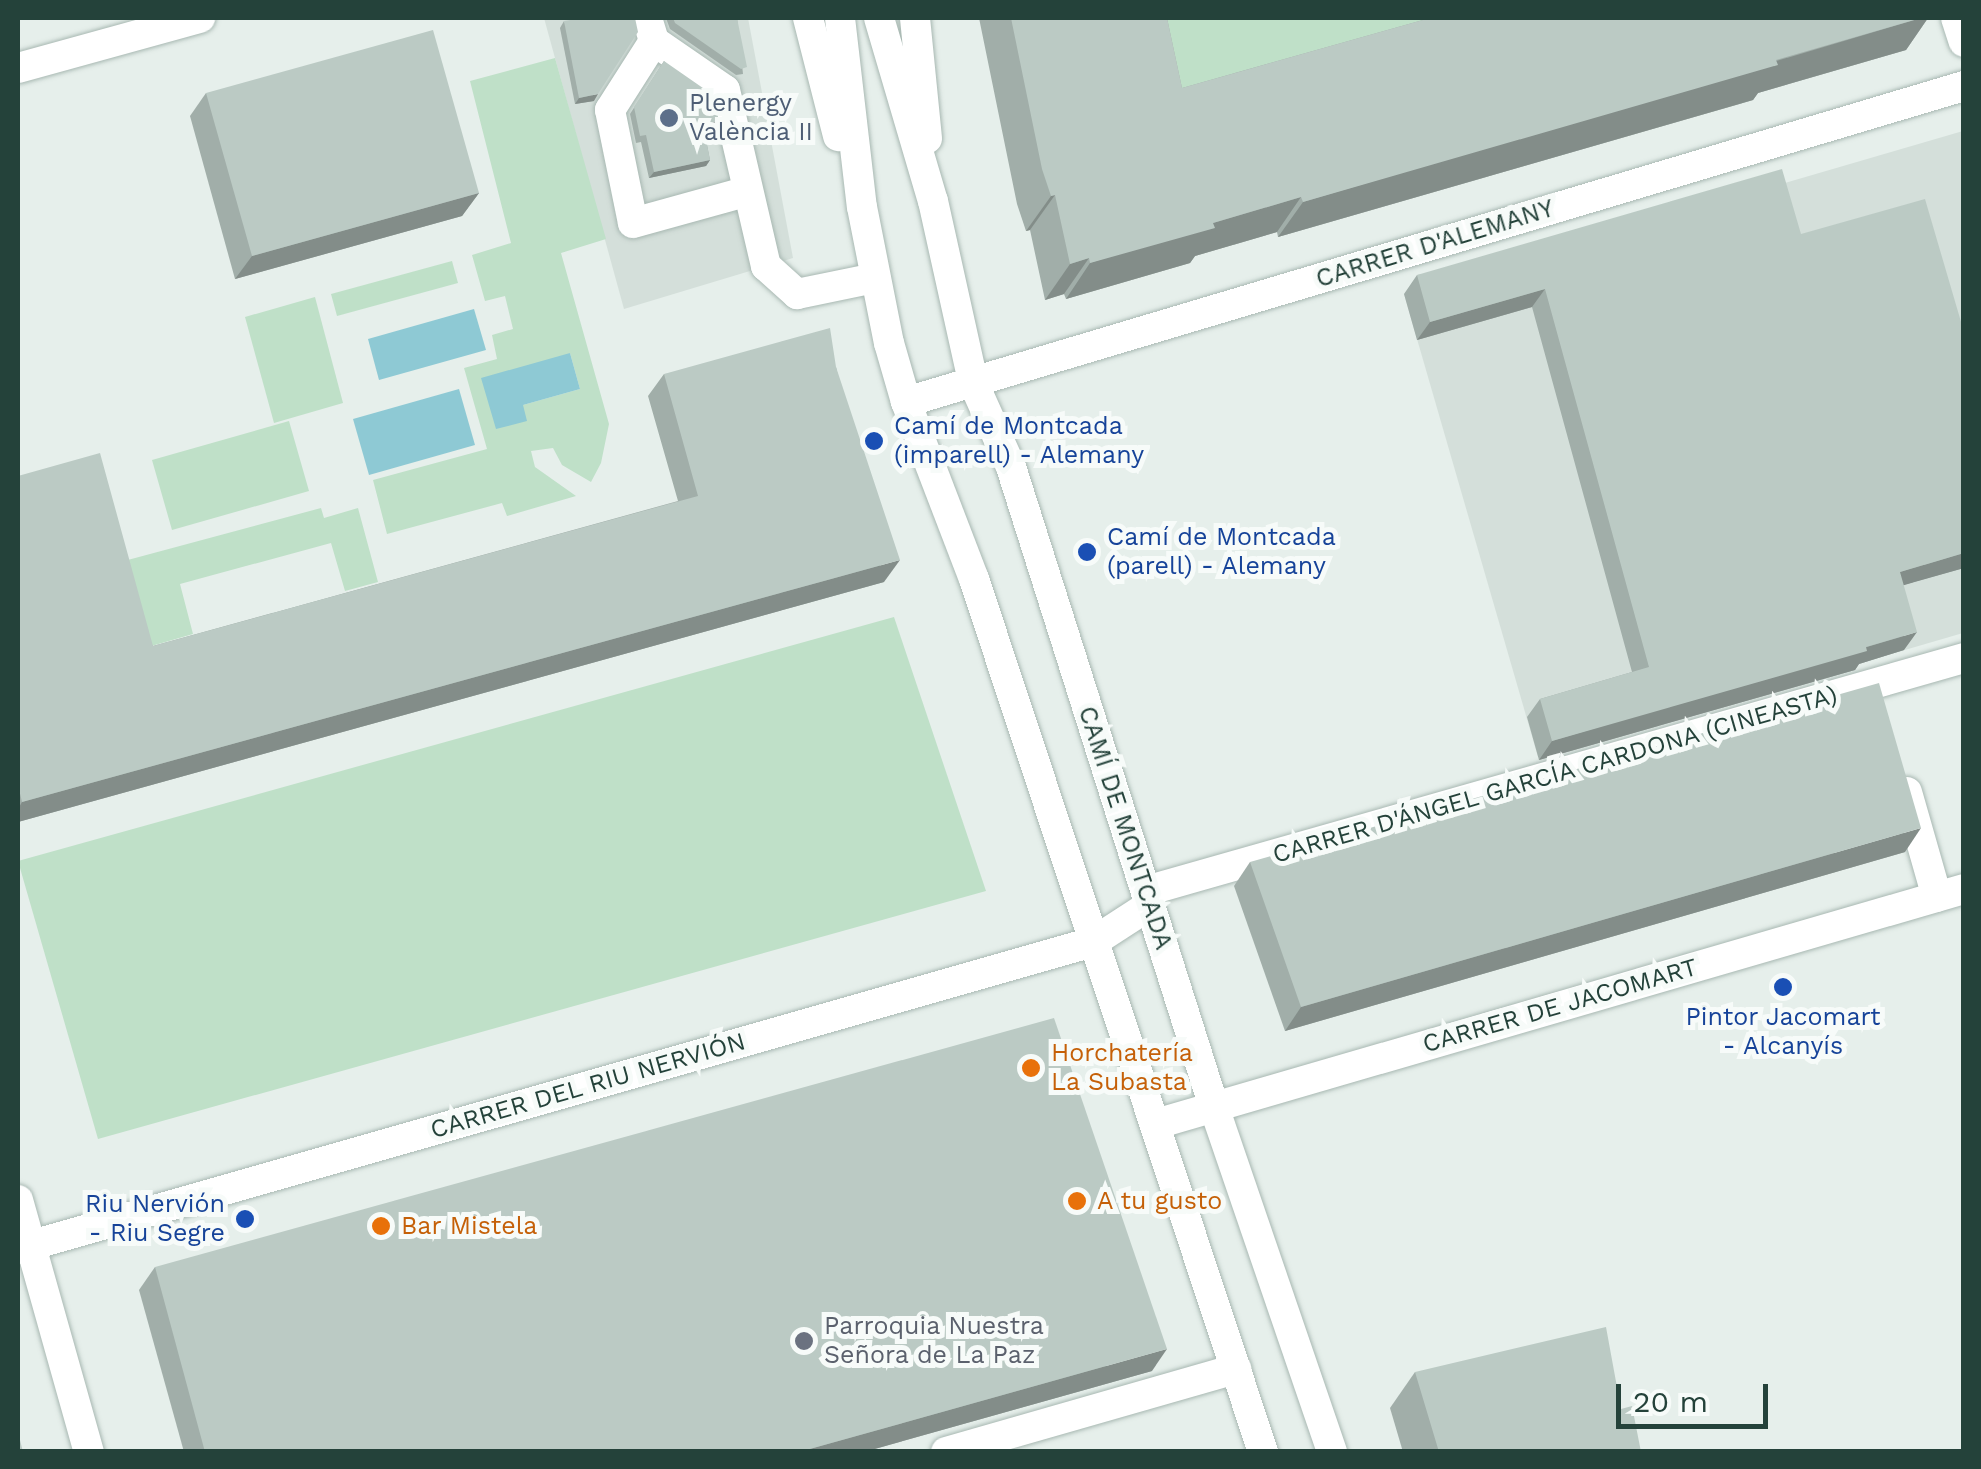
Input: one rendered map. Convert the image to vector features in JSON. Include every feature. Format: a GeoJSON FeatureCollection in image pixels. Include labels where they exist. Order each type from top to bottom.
{"type":"FeatureCollection","features":[{"type":"Feature","properties":{"kind":"street"},"geometry":{"type":"LineString","coordinates":[[18,68],[200,18]]}},
{"type":"Feature","properties":{"kind":"street"},"geometry":{"type":"LineString","coordinates":[[808,18],[833,120],[862,207]]}},
{"type":"Feature","properties":{"kind":"street"},"geometry":{"type":"LineString","coordinates":[[840,18],[862,207],[906,402],[974,579],[1263,1452]]}},
{"type":"Feature","properties":{"kind":"street","name":"CAMÍ DE MONTCADA"},"geometry":{"type":"LineString","coordinates":[[879,18],[933,201],[973,382],[1011,467],[1214,1107],[1332,1452]]}},
{"type":"Feature","properties":{"kind":"street","name":"CAMÍ DE MONTCADA"},"geometry":{"type":"LineString","coordinates":[[916,18],[933,201]]}},
{"type":"Feature","properties":{"kind":"street"},"geometry":{"type":"LineString","coordinates":[[1956,18],[1964,42]]}},
{"type":"Feature","properties":{"kind":"street"},"geometry":{"type":"LineString","coordinates":[[748,191],[633,223],[610,110],[650,29],[725,90],[766,266],[796,294],[876,278]]}},
{"type":"Feature","properties":{"kind":"street","name":"CARRER D'ALEMANY"},"geometry":{"type":"LineString","coordinates":[[906,402],[1964,86]]}},
{"type":"Feature","properties":{"kind":"street","name":"CARRER D'ÁNGEL GARCÍA CARDONA (CINEASTA)"},"geometry":{"type":"LineString","coordinates":[[1148,898],[1964,658]]}},
{"type":"Feature","properties":{"kind":"street"},"geometry":{"type":"LineString","coordinates":[[1876,684],[1886,719]]}},
{"type":"Feature","properties":{"kind":"street"},"geometry":{"type":"LineString","coordinates":[[1896,754],[1950,893]]}},
{"type":"Feature","properties":{"kind":"street","name":"CARRER DE JACOMART"},"geometry":{"type":"LineString","coordinates":[[1156,1124],[1950,893]]}},
{"type":"Feature","properties":{"kind":"street","name":"CARRER DEL RIU NERVIÓN"},"geometry":{"type":"LineString","coordinates":[[24,1247],[1093,942],[1148,898]]}},
{"type":"Feature","properties":{"kind":"street"},"geometry":{"type":"LineString","coordinates":[[18,1200],[24,1247],[89,1452]]}},
{"type":"Feature","properties":{"kind":"street"},"geometry":{"type":"LineString","coordinates":[[946,1452],[1236,1369]]}},
{"type":"Feature","properties":{"kind":"shaded area","name":"Plenergy València II"},"geometry":{"type":"Polygon","coordinates":[[[544,18],[748,18],[793,258],[624,309],[544,18]]]}},
{"type":"Feature","properties":{"kind":"shaded area"},"geometry":{"type":"Polygon","coordinates":[[[1963,131],[1963,633],[1538,757],[1404,294],[1963,131]]]}},
{"type":"Feature","properties":{"kind":"green space"},"geometry":{"type":"Polygon","coordinates":[[[1135,18],[1528,18],[1174,119],[1135,18]]]}},
{"type":"Feature","properties":{"kind":"green space"},"geometry":{"type":"Polygon","coordinates":[[[555,58],[606,239],[561,253],[609,424],[601,463],[591,482],[562,465],[553,448],[531,451],[535,467],[576,496],[507,516],[502,503],[387,534],[373,480],[487,449],[464,368],[497,359],[492,335],[513,329],[505,296],[485,301],[472,255],[511,243],[470,81],[555,58]],[[570,353],[523,405],[580,389],[570,353]]]}},
{"type":"Feature","properties":{"kind":"green space"},"geometry":{"type":"Polygon","coordinates":[[[452,261],[458,283],[337,316],[331,294],[452,261]]]}},
{"type":"Feature","properties":{"kind":"green space"},"geometry":{"type":"Polygon","coordinates":[[[315,297],[343,403],[274,423],[245,317],[315,297]]]}},
{"type":"Feature","properties":{"kind":"green space"},"geometry":{"type":"Polygon","coordinates":[[[289,421],[309,491],[172,530],[152,460],[289,421]]]}},
{"type":"Feature","properties":{"kind":"green space"},"geometry":{"type":"Polygon","coordinates":[[[321,508],[324,518],[358,508],[378,582],[345,591],[331,543],[180,584],[193,634],[148,647],[124,561],[321,508]]]}},
{"type":"Feature","properties":{"kind":"green space"},"geometry":{"type":"Polygon","coordinates":[[[894,617],[986,891],[98,1139],[18,861],[894,617]]]}},
{"type":"Feature","properties":{"kind":"water"},"geometry":{"type":"Polygon","coordinates":[[[474,309],[486,350],[379,380],[368,339],[474,309]]]}},
{"type":"Feature","properties":{"kind":"water"},"geometry":{"type":"Polygon","coordinates":[[[570,353],[580,389],[523,405],[527,421],[496,429],[481,378],[570,353]]]}},
{"type":"Feature","properties":{"kind":"water"},"geometry":{"type":"Polygon","coordinates":[[[459,389],[475,445],[369,475],[353,419],[459,389]]]}},
{"type":"Feature","properties":{"kind":"building"},"geometry":{"type":"Polygon","coordinates":[[[635,18],[638,32],[598,94],[579,98],[564,21],[635,18]]]}},
{"type":"Feature","properties":{"kind":"building"},"geometry":{"type":"Polygon","coordinates":[[[673,18],[737,18],[747,67],[741,69],[673,18]]]}},
{"type":"Feature","properties":{"kind":"building"},"geometry":{"type":"Polygon","coordinates":[[[1011,18],[1167,18],[1182,88],[1430,18],[1921,18],[1776,60],[1778,65],[1303,202],[1301,197],[1213,223],[1215,228],[1090,263],[1089,258],[1070,264],[1055,195],[1051,196],[1042,169],[1011,18]]]}},
{"type":"Feature","properties":{"kind":"building"},"geometry":{"type":"Polygon","coordinates":[[[433,30],[479,193],[252,256],[206,93],[433,30]]]}},
{"type":"Feature","properties":{"kind":"building"},"geometry":{"type":"Polygon","coordinates":[[[664,61],[713,95],[719,121],[703,124],[710,160],[654,172],[646,135],[640,136],[634,107],[664,61]]]}},
{"type":"Feature","properties":{"kind":"building"},"geometry":{"type":"Polygon","coordinates":[[[1782,169],[1801,234],[1925,199],[1964,332],[1964,553],[1900,572],[1917,632],[1866,647],[1867,651],[1552,741],[1540,699],[1649,667],[1545,289],[1430,322],[1417,275],[1782,169]]]}},
{"type":"Feature","properties":{"kind":"building"},"geometry":{"type":"Polygon","coordinates":[[[830,328],[836,367],[900,560],[22,802],[18,785],[18,476],[100,453],[153,646],[698,496],[664,374],[830,328]]]}},
{"type":"Feature","properties":{"kind":"building"},"geometry":{"type":"Polygon","coordinates":[[[1879,683],[1921,828],[1301,1007],[1250,862],[1879,683]]]}},
{"type":"Feature","properties":{"kind":"building"},"geometry":{"type":"Polygon","coordinates":[[[1054,1018],[1167,1349],[799,1452],[205,1452],[155,1267],[1054,1018]]]}},
{"type":"Feature","properties":{"kind":"building"},"geometry":{"type":"Polygon","coordinates":[[[1606,1327],[1621,1409],[1632,1406],[1641,1452],[1439,1452],[1415,1372],[1606,1327]]]}},
{"type":"Feature","properties":{"kind":"place","name":"Plenergy València II"},"geometry":{"type":"Point","coordinates":[669,118]}},
{"type":"Feature","properties":{"kind":"place","name":"Camí de Montcada (imparell) - Alemany"},"geometry":{"type":"Point","coordinates":[874,441]}},
{"type":"Feature","properties":{"kind":"place","name":"Camí de Montcada (parell) - Alemany"},"geometry":{"type":"Point","coordinates":[1087,552]}},
{"type":"Feature","properties":{"kind":"place","name":"Pintor Jacomart - Alcanyís"},"geometry":{"type":"Point","coordinates":[1783,987]}},
{"type":"Feature","properties":{"kind":"place","name":"Horchatería La Subasta"},"geometry":{"type":"Point","coordinates":[1031,1068]}},
{"type":"Feature","properties":{"kind":"place","name":"A tu gusto"},"geometry":{"type":"Point","coordinates":[1077,1201]}},
{"type":"Feature","properties":{"kind":"place","name":"Riu Nervión - Riu Segre"},"geometry":{"type":"Point","coordinates":[245,1219]}},
{"type":"Feature","properties":{"kind":"place","name":"Bar Mistela"},"geometry":{"type":"Point","coordinates":[381,1226]}},
{"type":"Feature","properties":{"kind":"place","name":"Parroquia Nuestra Señora de La Paz"},"geometry":{"type":"Point","coordinates":[804,1341]}}]}
